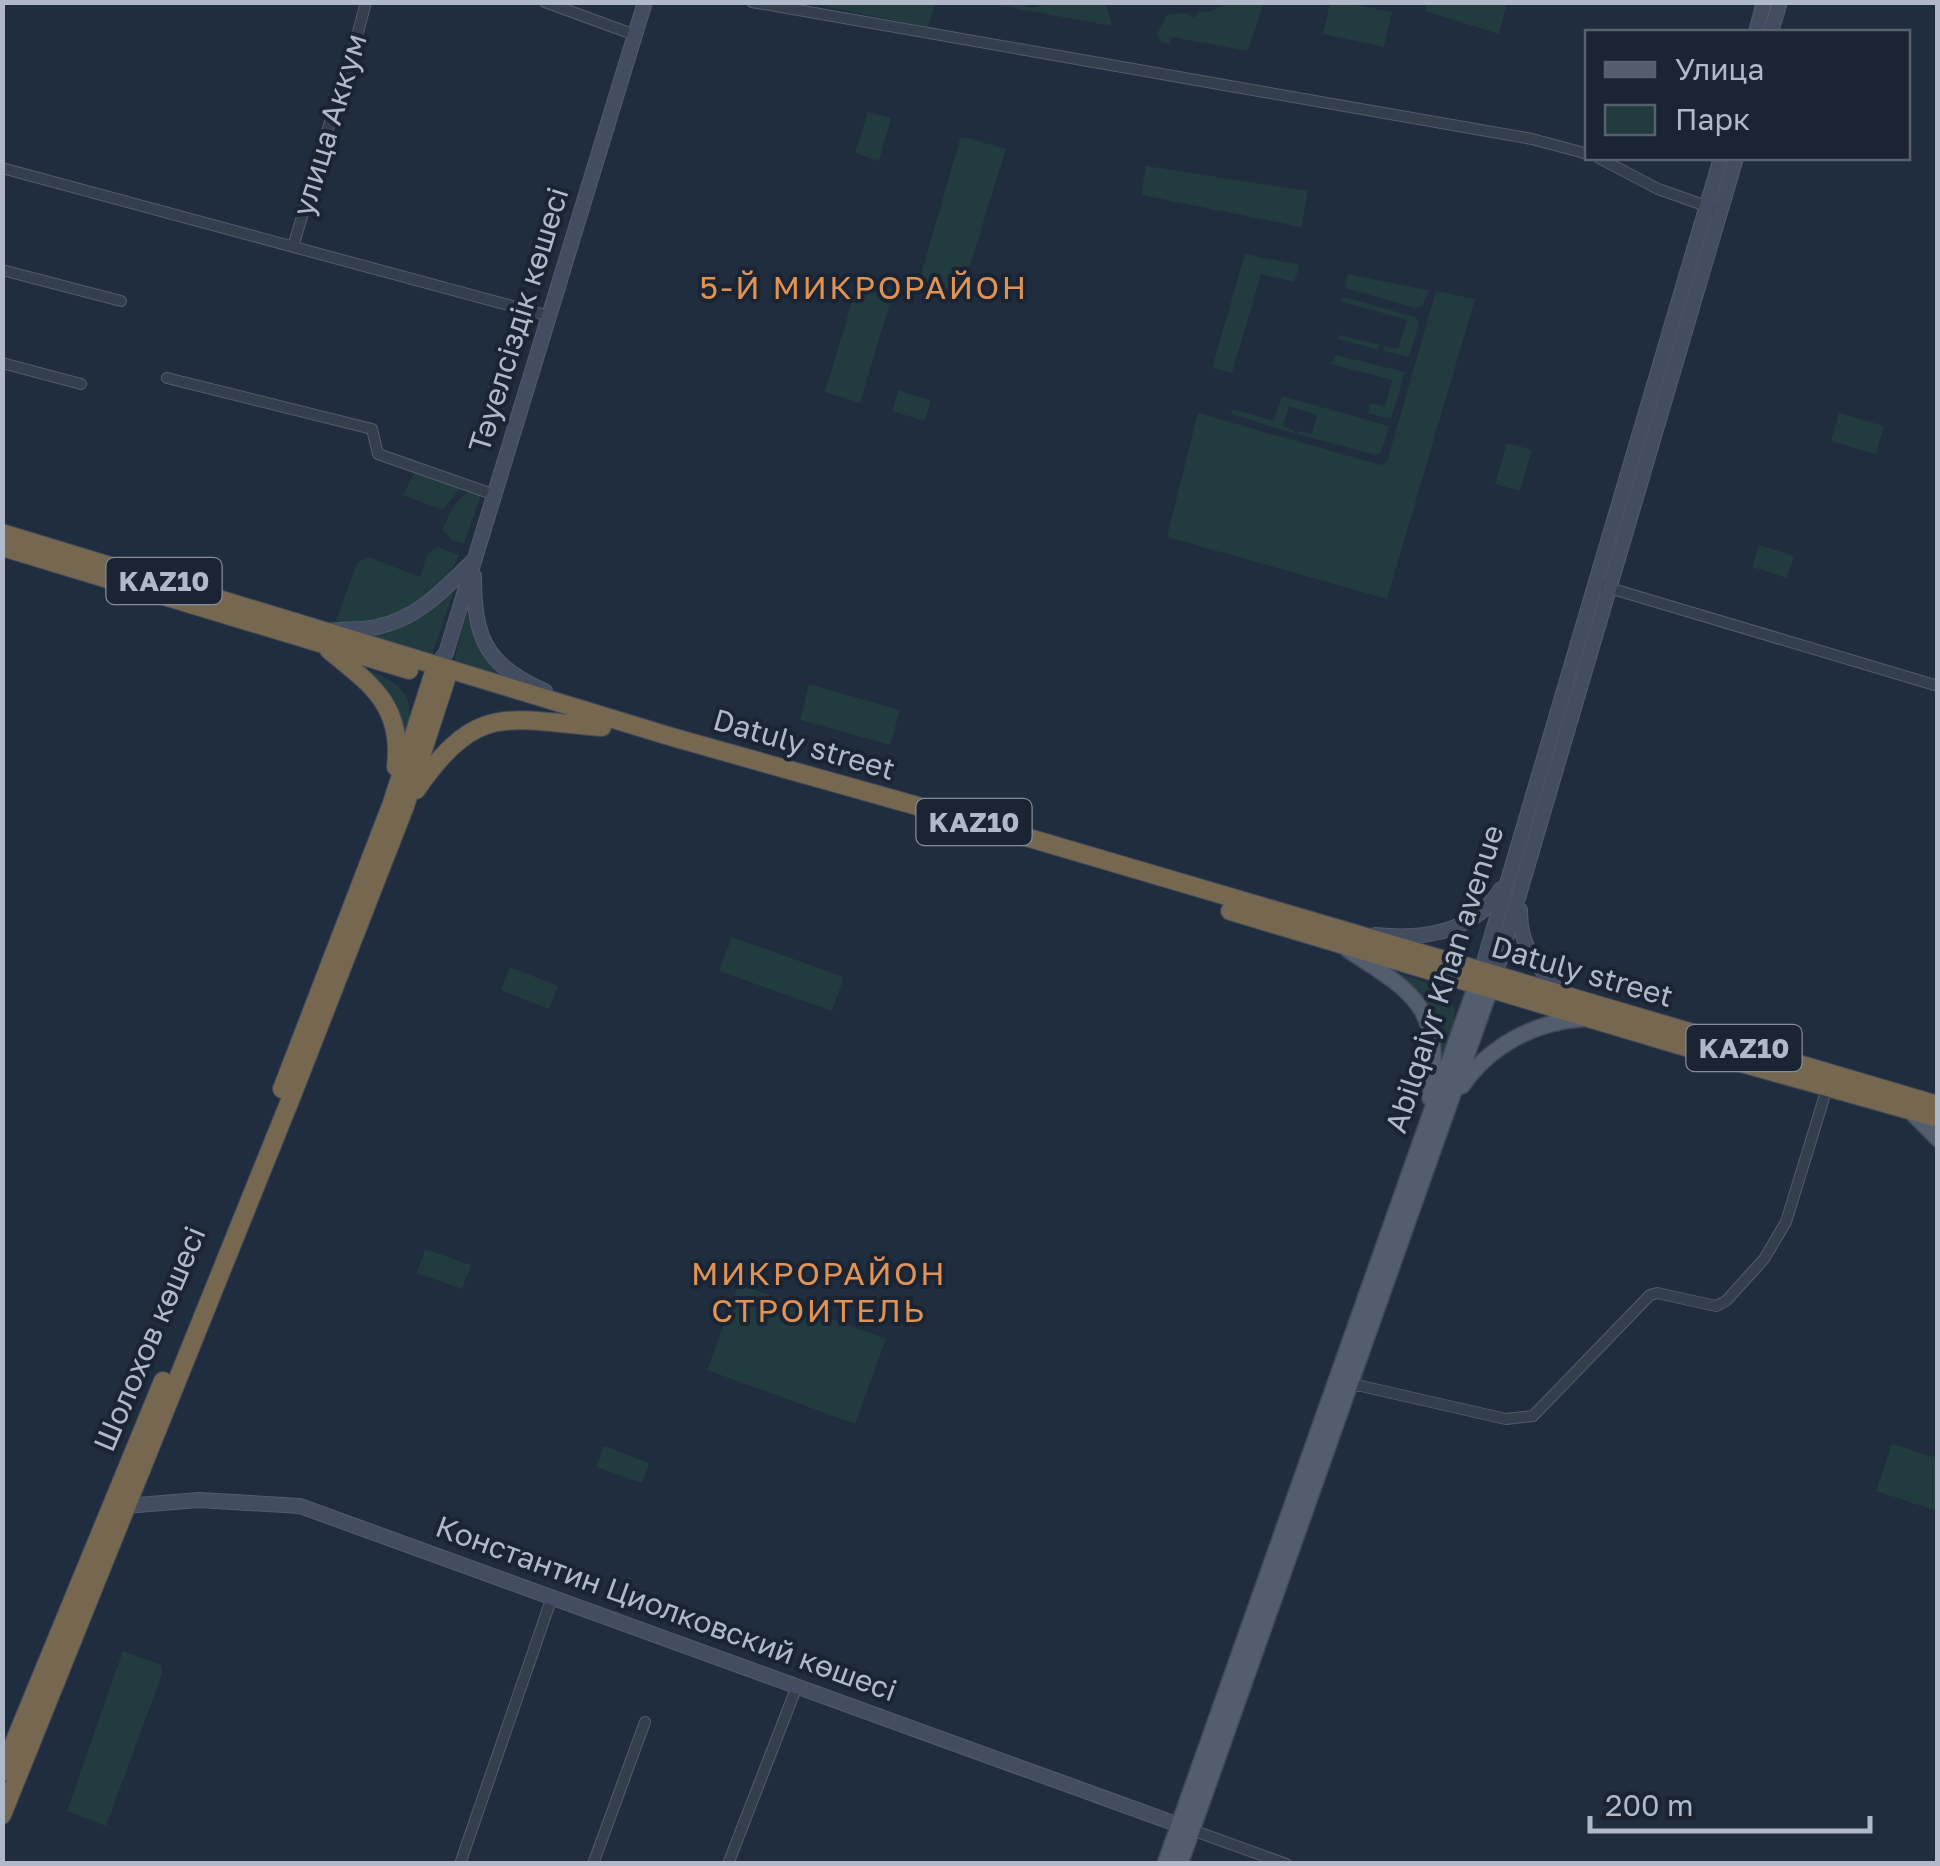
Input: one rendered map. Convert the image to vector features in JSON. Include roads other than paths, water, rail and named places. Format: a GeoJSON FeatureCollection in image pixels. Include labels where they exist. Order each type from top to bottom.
{"type":"FeatureCollection","features":[{"type":"Feature","properties":{"kind":"highway","name":"Datuly street"},"geometry":{"type":"LineString","coordinates":[[2,534],[323,638]]}},
{"type":"Feature","properties":{"kind":"highway","name":"Datuly street"},"geometry":{"type":"LineString","coordinates":[[2,547],[442,670],[1071,862],[1485,981],[1588,1018],[1829,1080]]}},
{"type":"Feature","properties":{"kind":"highway"},"geometry":{"type":"LineString","coordinates":[[323,638],[389,708],[397,734],[398,804]]}},
{"type":"Feature","properties":{"kind":"highway"},"geometry":{"type":"LineString","coordinates":[[398,804],[442,670]]}},
{"type":"Feature","properties":{"kind":"highway"},"geometry":{"type":"LineString","coordinates":[[398,804],[448,748],[470,731],[512,719],[603,722]]}},
{"type":"Feature","properties":{"kind":"highway","name":"Шолохов көшесі"},"geometry":{"type":"LineString","coordinates":[[2,1815],[118,1504],[364,873],[398,804]]}},
{"type":"Feature","properties":{"kind":"highway","name":"Шолохов көшесі"},"geometry":{"type":"LineString","coordinates":[[2,1772],[331,995],[368,899],[398,804]]}},
{"type":"Feature","properties":{"kind":"highway","name":"Datuly street"},"geometry":{"type":"LineString","coordinates":[[1485,981],[1576,999],[1910,1104],[1938,1118]]}},
{"type":"Feature","properties":{"kind":"highway","name":"Datuly street"},"geometry":{"type":"LineString","coordinates":[[1910,1104],[1938,1106]]}},
{"type":"Feature","properties":{"kind":"main road","name":"Тәуелсіздік көшесі"},"geometry":{"type":"LineString","coordinates":[[442,670],[645,2]]}},
{"type":"Feature","properties":{"kind":"main road"},"geometry":{"type":"LineString","coordinates":[[1757,30],[1764,2]]}},
{"type":"Feature","properties":{"kind":"main road"},"geometry":{"type":"LineString","coordinates":[[1772,30],[1780,2]]}},
{"type":"Feature","properties":{"kind":"main road","name":"Abilqaiyr Khan avenue"},"geometry":{"type":"LineString","coordinates":[[1714,208],[1721,160]]}},
{"type":"Feature","properties":{"kind":"main road","name":"Abilqaiyr Khan avenue"},"geometry":{"type":"LineString","coordinates":[[1165,1864],[1185,1827],[1342,1386],[1449,1106],[1714,208],[1735,160]]}},
{"type":"Feature","properties":{"kind":"main road"},"geometry":{"type":"LineString","coordinates":[[323,638],[406,618],[430,602],[474,560]]}},
{"type":"Feature","properties":{"kind":"main road"},"geometry":{"type":"LineString","coordinates":[[474,560],[477,626],[492,656],[522,681],[603,722]]}},
{"type":"Feature","properties":{"kind":"main road"},"geometry":{"type":"LineString","coordinates":[[1340,938],[1447,931],[1477,917],[1518,873]]}},
{"type":"Feature","properties":{"kind":"main road"},"geometry":{"type":"LineString","coordinates":[[1518,873],[1522,940],[1550,979],[1576,999]]}},
{"type":"Feature","properties":{"kind":"main road"},"geometry":{"type":"LineString","coordinates":[[1340,938],[1404,986],[1424,1013],[1434,1048],[1421,1141]]}},
{"type":"Feature","properties":{"kind":"main road","name":"Abilqaiyr Khan avenue"},"geometry":{"type":"LineString","coordinates":[[1342,1386],[1421,1141],[1485,981]]}},
{"type":"Feature","properties":{"kind":"main road"},"geometry":{"type":"LineString","coordinates":[[1449,1106],[1472,1070],[1517,1038],[1551,1021],[1588,1018]]}},
{"type":"Feature","properties":{"kind":"main road"},"geometry":{"type":"LineString","coordinates":[[1938,1096],[1910,1104],[1938,1139]]}},
{"type":"Feature","properties":{"kind":"main road","name":"Константин Циолковский көшесі"},"geometry":{"type":"LineString","coordinates":[[118,1504],[199,1500],[300,1506],[1185,1827]]}},
{"type":"Feature","properties":{"kind":"main road","name":"Abilqaiyr Khan avenue"},"geometry":{"type":"LineString","coordinates":[[1180,1864],[1185,1827]]}},
{"type":"Feature","properties":{"kind":"street","name":"улица Аккум"},"geometry":{"type":"LineString","coordinates":[[293,247],[332,116],[340,101],[366,2]]}},
{"type":"Feature","properties":{"kind":"street"},"geometry":{"type":"LineString","coordinates":[[546,2],[636,35]]}},
{"type":"Feature","properties":{"kind":"street"},"geometry":{"type":"LineString","coordinates":[[752,2],[1516,136],[1585,153]]}},
{"type":"Feature","properties":{"kind":"street"},"geometry":{"type":"LineString","coordinates":[[1603,160],[1658,189],[1714,208]]}},
{"type":"Feature","properties":{"kind":"street"},"geometry":{"type":"LineString","coordinates":[[2,168],[549,316]]}},
{"type":"Feature","properties":{"kind":"street"},"geometry":{"type":"LineString","coordinates":[[2,270],[122,301]]}},
{"type":"Feature","properties":{"kind":"street"},"geometry":{"type":"LineString","coordinates":[[2,363],[81,384]]}},
{"type":"Feature","properties":{"kind":"street"},"geometry":{"type":"LineString","coordinates":[[167,378],[372,430],[378,454],[494,495]]}},
{"type":"Feature","properties":{"kind":"street"},"geometry":{"type":"LineString","coordinates":[[1603,586],[1938,686]]}},
{"type":"Feature","properties":{"kind":"street"},"geometry":{"type":"LineString","coordinates":[[1342,1386],[1506,1419],[1533,1416],[1650,1295],[1657,1293],[1708,1305],[1726,1301],[1764,1259],[1786,1222],[1829,1080]]}},
{"type":"Feature","properties":{"kind":"street"},"geometry":{"type":"LineString","coordinates":[[460,1864],[552,1597]]}},
{"type":"Feature","properties":{"kind":"street"},"geometry":{"type":"LineString","coordinates":[[728,1864],[798,1686]]}},
{"type":"Feature","properties":{"kind":"street"},"geometry":{"type":"LineString","coordinates":[[593,1864],[645,1722]]}},
{"type":"Feature","properties":{"kind":"street"},"geometry":{"type":"LineString","coordinates":[[1185,1827],[1286,1864]]}},
{"type":"Feature","properties":{"kind":"district","name":"5-Й МИКРОРАЙОН"},"geometry":{"type":"Point","coordinates":[864,288]}},
{"type":"Feature","properties":{"kind":"district","name":"МИКРОРАЙОН СТРОИТЕЛЬ"},"geometry":{"type":"Point","coordinates":[819,1292]}}]}
